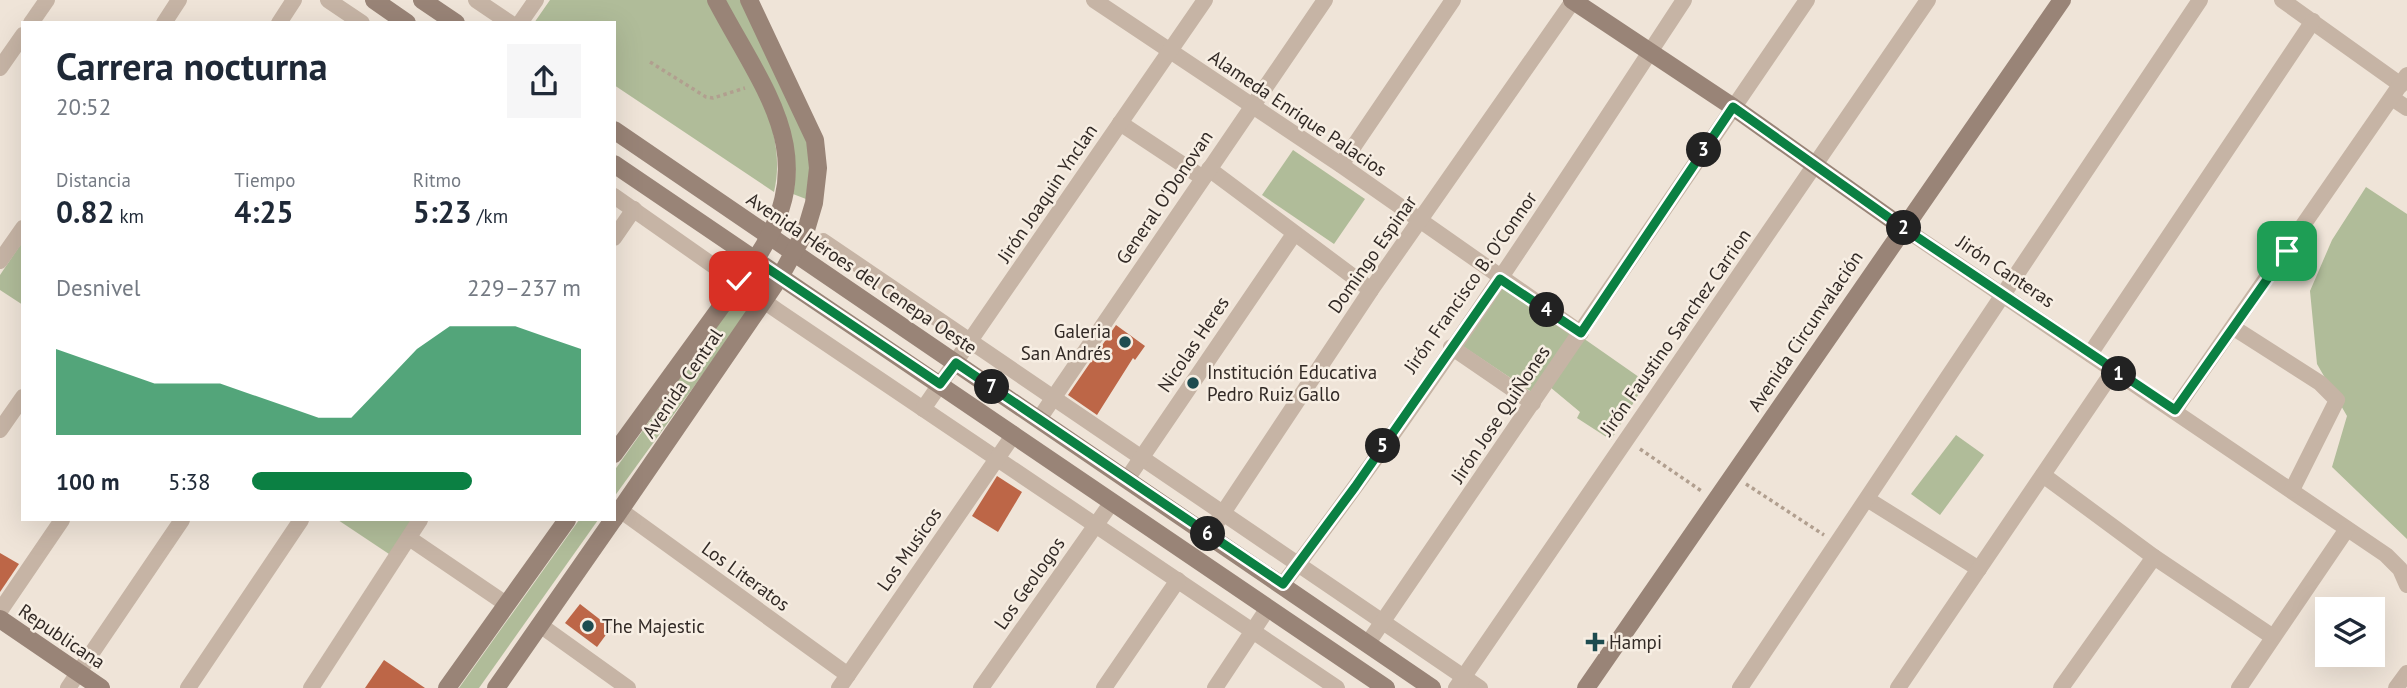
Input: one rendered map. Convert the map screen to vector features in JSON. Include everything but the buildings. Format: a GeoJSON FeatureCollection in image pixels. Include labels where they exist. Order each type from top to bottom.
{"type":"FeatureCollection","features":[{"type":"Feature","properties":{"kind":"main road"},"geometry":{"type":"LineString","coordinates":[[373,0],[404,21]]}},
{"type":"Feature","properties":{"kind":"main road"},"geometry":{"type":"LineString","coordinates":[[422,0],[453,21]]}},
{"type":"Feature","properties":{"kind":"main road","name":"Avenida Central"},"geometry":{"type":"LineString","coordinates":[[616,451],[755,260],[770,237],[782,208],[788,158],[783,129],[762,83],[716,0]]}},
{"type":"Feature","properties":{"kind":"main road","name":"Avenida Central"},"geometry":{"type":"LineString","coordinates":[[616,516],[794,254],[814,203],[818,168],[815,141],[749,0]]}},
{"type":"Feature","properties":{"kind":"main road","name":"Jirón Canteras"},"geometry":{"type":"LineString","coordinates":[[1573,0],[1733,107],[1902,227]]}},
{"type":"Feature","properties":{"kind":"main road","name":"Avenida Circunvalación"},"geometry":{"type":"LineString","coordinates":[[1586,688],[1902,227],[2062,0]]}},
{"type":"Feature","properties":{"kind":"main road","name":"Avenida Héroes del Cenepa Oeste"},"geometry":{"type":"LineString","coordinates":[[616,131],[1432,688]]}},
{"type":"Feature","properties":{"kind":"main road"},"geometry":{"type":"LineString","coordinates":[[616,165],[1386,688]]}},
{"type":"Feature","properties":{"kind":"main road"},"geometry":{"type":"LineString","coordinates":[[447,688],[566,521]]}},
{"type":"Feature","properties":{"kind":"main road","name":"Avenida Central"},"geometry":{"type":"LineString","coordinates":[[496,688],[613,521]]}},
{"type":"Feature","properties":{"kind":"main road","name":"Republicana"},"geometry":{"type":"LineString","coordinates":[[0,619],[101,688]]}},
{"type":"Feature","properties":{"kind":"street"},"geometry":{"type":"LineString","coordinates":[[32,21],[47,0]]}},
{"type":"Feature","properties":{"kind":"street"},"geometry":{"type":"LineString","coordinates":[[165,21],[179,0]]}},
{"type":"Feature","properties":{"kind":"street"},"geometry":{"type":"LineString","coordinates":[[280,21],[294,0]]}},
{"type":"Feature","properties":{"kind":"street"},"geometry":{"type":"LineString","coordinates":[[328,0],[359,21]]}},
{"type":"Feature","properties":{"kind":"street"},"geometry":{"type":"LineString","coordinates":[[477,0],[507,21]]}},
{"type":"Feature","properties":{"kind":"street"},"geometry":{"type":"LineString","coordinates":[[521,21],[536,0]]}},
{"type":"Feature","properties":{"kind":"street","name":"Alameda Enrique Palacios"},"geometry":{"type":"LineString","coordinates":[[1094,0],[1341,165],[1500,279],[1581,333]]}},
{"type":"Feature","properties":{"kind":"street","name":"Jirón Joaquin Ynclan"},"geometry":{"type":"LineString","coordinates":[[923,409],[1205,0]]}},
{"type":"Feature","properties":{"kind":"street","name":"General O'Donovan"},"geometry":{"type":"LineString","coordinates":[[1039,419],[1325,0]]}},
{"type":"Feature","properties":{"kind":"street"},"geometry":{"type":"LineString","coordinates":[[1341,165],[1452,0]]}},
{"type":"Feature","properties":{"kind":"street","name":"Domingo Espinar"},"geometry":{"type":"LineString","coordinates":[[1209,534],[1371,289],[1421,222],[1573,0]]}},
{"type":"Feature","properties":{"kind":"street","name":"Jirón Francisco B. O'Connor"},"geometry":{"type":"LineString","coordinates":[[1283,584],[1355,487],[1500,279],[1685,0]]}},
{"type":"Feature","properties":{"kind":"street","name":"Jirón Jose QuiÑones"},"geometry":{"type":"LineString","coordinates":[[1368,643],[1807,0]]}},
{"type":"Feature","properties":{"kind":"street","name":"Jirón Faustino Sanchez Carrion"},"geometry":{"type":"LineString","coordinates":[[1460,682],[1928,0]]}},
{"type":"Feature","properties":{"kind":"street"},"geometry":{"type":"LineString","coordinates":[[1740,688],[2200,0]]}},
{"type":"Feature","properties":{"kind":"street"},"geometry":{"type":"LineString","coordinates":[[2283,0],[2400,86],[2407,108]]}},
{"type":"Feature","properties":{"kind":"street"},"geometry":{"type":"LineString","coordinates":[[2090,354],[2313,20]]}},
{"type":"Feature","properties":{"kind":"street"},"geometry":{"type":"LineString","coordinates":[[0,68],[21,38]]}},
{"type":"Feature","properties":{"kind":"street"},"geometry":{"type":"LineString","coordinates":[[2175,410],[2400,86]]}},
{"type":"Feature","properties":{"kind":"street"},"geometry":{"type":"LineString","coordinates":[[1120,124],[1206,174],[1371,289]]}},
{"type":"Feature","properties":{"kind":"street"},"geometry":{"type":"LineString","coordinates":[[616,197],[923,409],[1096,523],[1252,633],[1339,688],[1356,667]]}},
{"type":"Feature","properties":{"kind":"street"},"geometry":{"type":"LineString","coordinates":[[616,235],[634,209]]}},
{"type":"Feature","properties":{"kind":"street","name":"Jirón Canteras"},"geometry":{"type":"LineString","coordinates":[[1902,227],[2386,555],[2400,569],[2407,585]]}},
{"type":"Feature","properties":{"kind":"street"},"geometry":{"type":"LineString","coordinates":[[0,261],[21,231]]}},
{"type":"Feature","properties":{"kind":"street","name":"Nicolas Heres"},"geometry":{"type":"LineString","coordinates":[[1127,479],[1294,234]]}},
{"type":"Feature","properties":{"kind":"street"},"geometry":{"type":"LineString","coordinates":[[823,241],[1382,623],[1460,682],[1480,688]]}},
{"type":"Feature","properties":{"kind":"street"},"geometry":{"type":"LineString","coordinates":[[2234,328],[2320,383],[2337,400],[2292,491]]}},
{"type":"Feature","properties":{"kind":"street"},"geometry":{"type":"LineString","coordinates":[[1451,347],[1532,403]]}},
{"type":"Feature","properties":{"kind":"street"},"geometry":{"type":"LineString","coordinates":[[1898,688],[2114,370]]}},
{"type":"Feature","properties":{"kind":"street"},"geometry":{"type":"LineString","coordinates":[[0,430],[21,400]]}},
{"type":"Feature","properties":{"kind":"street","name":"Los Musicos"},"geometry":{"type":"LineString","coordinates":[[843,682],[1014,434]]}},
{"type":"Feature","properties":{"kind":"street"},"geometry":{"type":"LineString","coordinates":[[2043,475],[2154,557],[2273,638]]}},
{"type":"Feature","properties":{"kind":"street"},"geometry":{"type":"LineString","coordinates":[[1867,499],[1979,569]]}},
{"type":"Feature","properties":{"kind":"street","name":"Los Geologos"},"geometry":{"type":"LineString","coordinates":[[981,688],[1112,502]]}},
{"type":"Feature","properties":{"kind":"street","name":"Los Literatos"},"geometry":{"type":"LineString","coordinates":[[616,516],[843,682]]}},
{"type":"Feature","properties":{"kind":"street"},"geometry":{"type":"LineString","coordinates":[[0,611],[61,521]]}},
{"type":"Feature","properties":{"kind":"street"},"geometry":{"type":"LineString","coordinates":[[68,688],[181,521]]}},
{"type":"Feature","properties":{"kind":"street"},"geometry":{"type":"LineString","coordinates":[[188,688],[301,521]]}},
{"type":"Feature","properties":{"kind":"street"},"geometry":{"type":"LineString","coordinates":[[312,688],[419,521]]}},
{"type":"Feature","properties":{"kind":"street"},"geometry":{"type":"LineString","coordinates":[[2239,688],[2347,529]]}},
{"type":"Feature","properties":{"kind":"street"},"geometry":{"type":"LineString","coordinates":[[409,538],[506,604]]}},
{"type":"Feature","properties":{"kind":"street"},"geometry":{"type":"LineString","coordinates":[[2061,688],[2154,557]]}},
{"type":"Feature","properties":{"kind":"street"},"geometry":{"type":"LineString","coordinates":[[1104,688],[1178,580]]}},
{"type":"Feature","properties":{"kind":"street"},"geometry":{"type":"LineString","coordinates":[[1215,688],[1268,608]]}},
{"type":"Feature","properties":{"kind":"street"},"geometry":{"type":"LineString","coordinates":[[540,625],[628,688]]}},
{"type":"Feature","properties":{"kind":"street"},"geometry":{"type":"LineString","coordinates":[[2396,688],[2407,673]]}},
{"type":"Feature","properties":{"kind":"path"},"geometry":{"type":"LineString","coordinates":[[650,62],[706,97],[713,98],[762,83]]}},
{"type":"Feature","properties":{"kind":"path"},"geometry":{"type":"LineString","coordinates":[[1626,440],[1715,500]]}},
{"type":"Feature","properties":{"kind":"path"},"geometry":{"type":"LineString","coordinates":[[1732,475],[1837,544]]}},
{"type":"Feature","properties":{"kind":"green space"},"geometry":{"type":"Polygon","coordinates":[[[550,0],[711,0],[748,68],[769,117],[775,141],[777,167],[774,192],[616,86],[616,21],[535,21],[550,0]]]}},
{"type":"Feature","properties":{"kind":"green space"},"geometry":{"type":"Polygon","coordinates":[[[725,0],[740,0],[806,132],[811,158],[806,199],[793,194],[795,169],[792,144],[776,94],[725,0]]]}},
{"type":"Feature","properties":{"kind":"green space"},"geometry":{"type":"Polygon","coordinates":[[[1293,150],[1365,199],[1334,244],[1262,195],[1293,150]]]}},
{"type":"Feature","properties":{"kind":"green space"},"geometry":{"type":"Polygon","coordinates":[[[2366,187],[2407,214],[2407,539],[2332,467],[2347,416],[2317,364],[2310,291],[2332,240],[2366,187]]]}},
{"type":"Feature","properties":{"kind":"green space"},"geometry":{"type":"Polygon","coordinates":[[[21,244],[21,304],[0,290],[0,275],[21,244]]]}},
{"type":"Feature","properties":{"kind":"green space"},"geometry":{"type":"Polygon","coordinates":[[[1500,281],[1575,333],[1533,393],[1458,343],[1500,281]]]}},
{"type":"Feature","properties":{"kind":"green space"},"geometry":{"type":"Polygon","coordinates":[[[734,302],[748,312],[616,494],[616,468],[734,302]]]}},
{"type":"Feature","properties":{"kind":"green space"},"geometry":{"type":"Polygon","coordinates":[[[1583,338],[1646,382],[1611,440],[1577,418],[1580,412],[1550,387],[1583,338]]]}},
{"type":"Feature","properties":{"kind":"green space"},"geometry":{"type":"Polygon","coordinates":[[[1956,435],[1984,455],[1940,515],[1911,494],[1956,435]]]}},
{"type":"Feature","properties":{"kind":"green space"},"geometry":{"type":"Polygon","coordinates":[[[340,521],[414,521],[392,556],[340,521]]]}},
{"type":"Feature","properties":{"kind":"green space"},"geometry":{"type":"Polygon","coordinates":[[[578,521],[597,521],[479,688],[459,688],[578,521]]]}},
{"type":"Feature","properties":{"kind":"place","name":"Galeria San Andrés"},"geometry":{"type":"Point","coordinates":[1125,342]}},
{"type":"Feature","properties":{"kind":"place","name":"Institución Educativa Pedro Ruiz Gallo"},"geometry":{"type":"Point","coordinates":[1193,383]}},
{"type":"Feature","properties":{"kind":"place","name":"The Majestic"},"geometry":{"type":"Point","coordinates":[588,626]}},
{"type":"Feature","properties":{"kind":"place","name":"Hampi"},"geometry":{"type":"Point","coordinates":[1595,642]}},
{"type":"Feature","properties":{"kind":"route"},"geometry":{"type":"LineString","coordinates":[[739,281],[755,260],[940,384],[956,363],[1283,584],[1355,487],[1500,279],[1581,333],[1733,107],[1902,227],[2175,410],[2287,251]]}}]}
